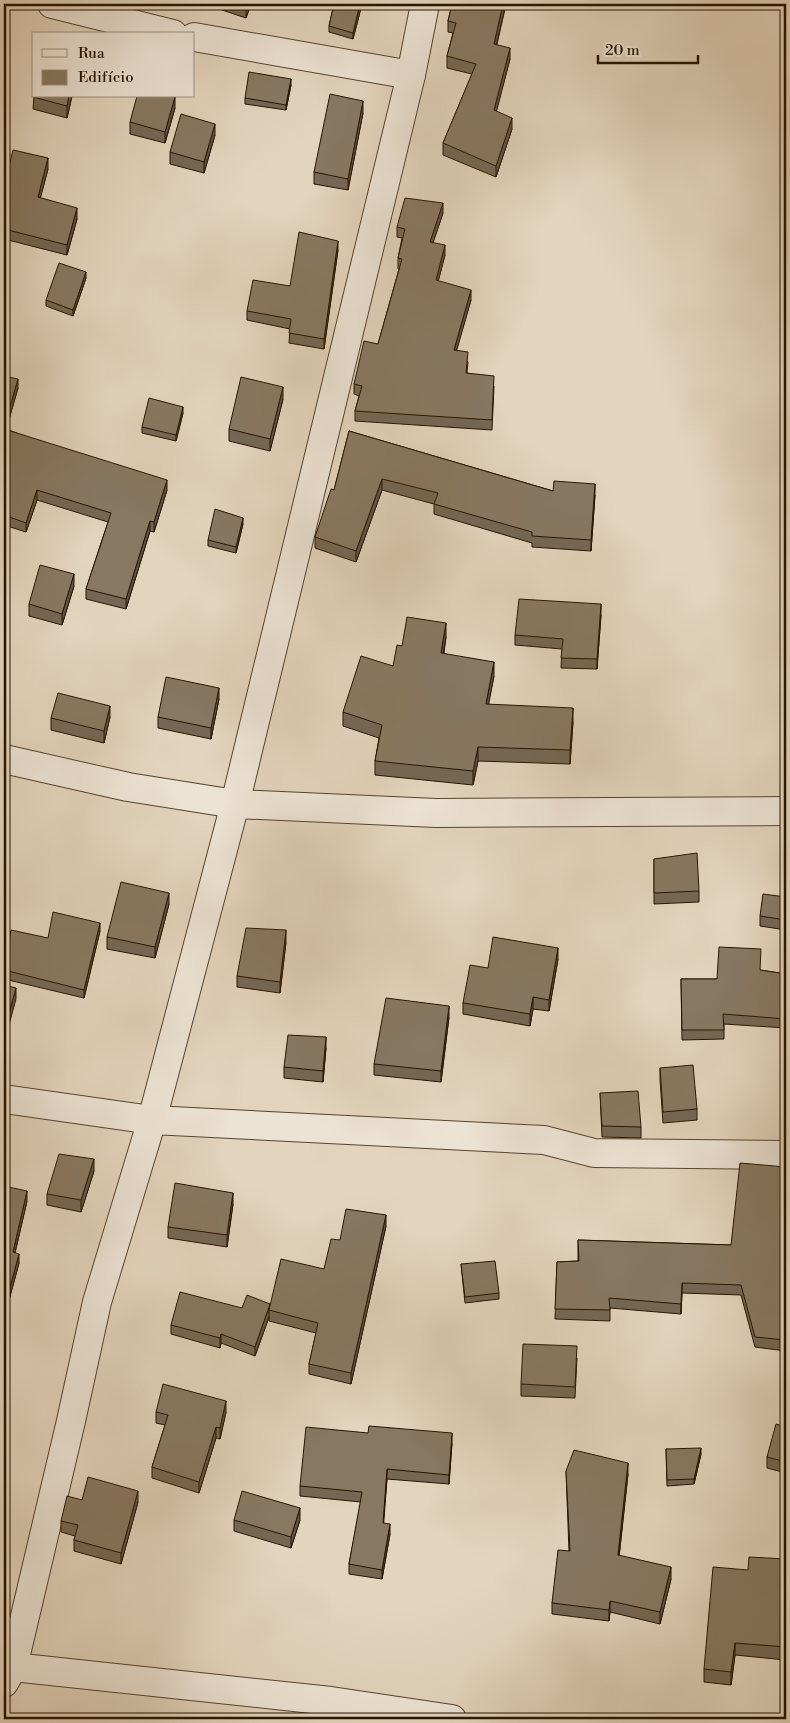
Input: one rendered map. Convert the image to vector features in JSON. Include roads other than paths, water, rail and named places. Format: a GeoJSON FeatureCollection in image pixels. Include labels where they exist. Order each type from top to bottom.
{"type":"FeatureCollection","features":[{"type":"Feature","properties":{"kind":"street"},"geometry":{"type":"LineString","coordinates":[[52,4],[165,32]]}},
{"type":"Feature","properties":{"kind":"street"},"geometry":{"type":"LineString","coordinates":[[424,4],[411,75],[235,804],[152,1120],[97,1302],[71,1421],[8,1675],[331,1702],[452,1719]]}},
{"type":"Feature","properties":{"kind":"street"},"geometry":{"type":"LineString","coordinates":[[195,38],[411,75]]}},
{"type":"Feature","properties":{"kind":"street"},"geometry":{"type":"LineString","coordinates":[[4,759],[128,787],[235,804],[436,813],[786,811]]}},
{"type":"Feature","properties":{"kind":"street"},"geometry":{"type":"LineString","coordinates":[[4,1099],[152,1120],[544,1140],[594,1153],[783,1155]]}}]}
